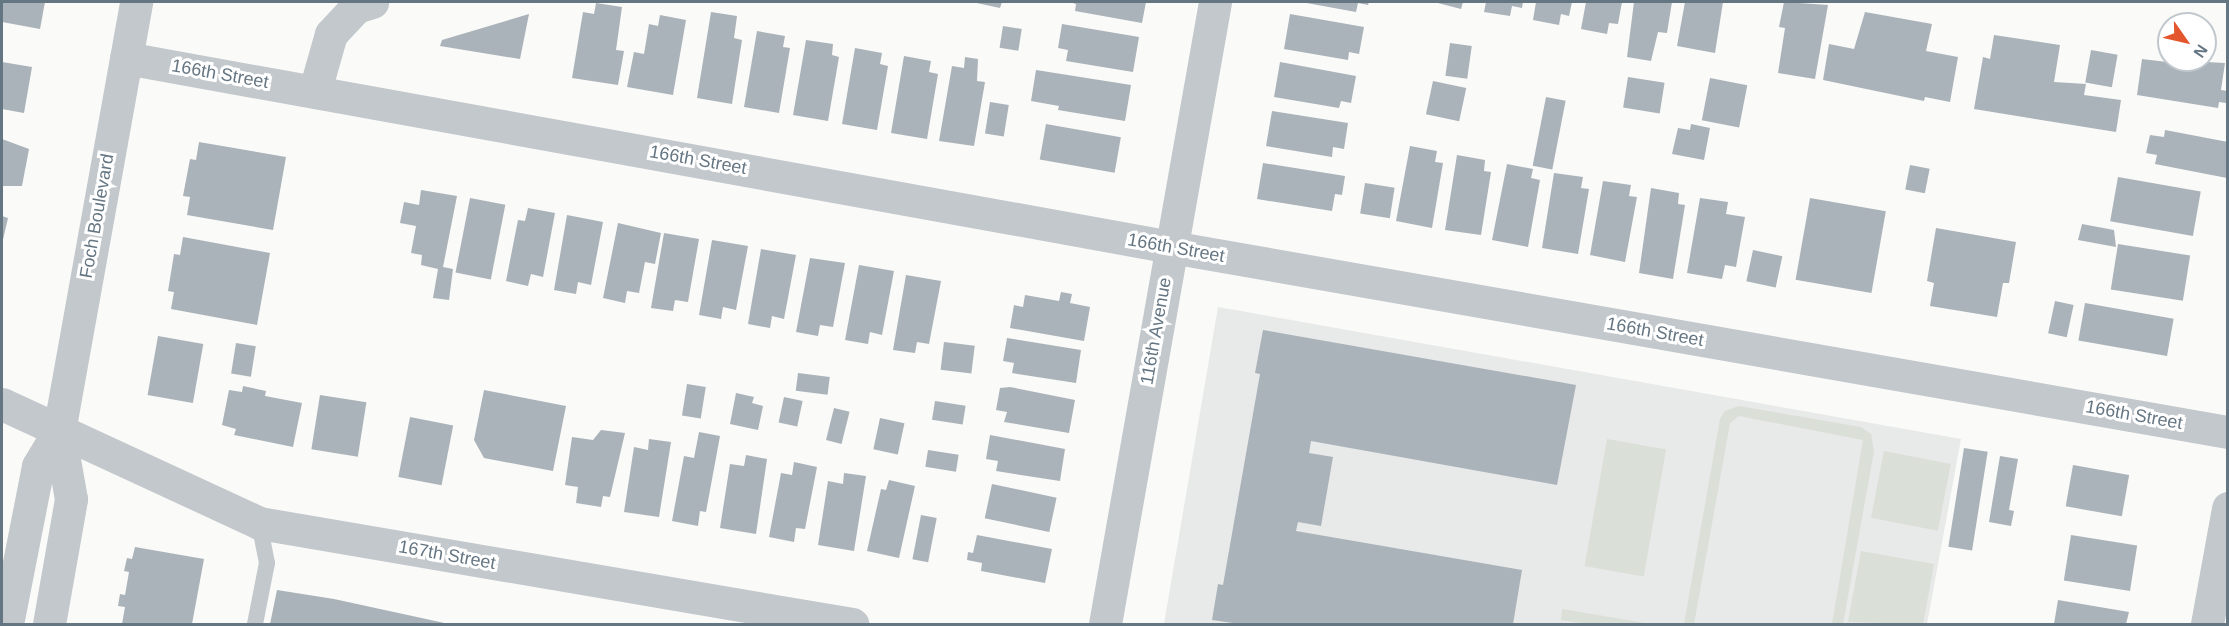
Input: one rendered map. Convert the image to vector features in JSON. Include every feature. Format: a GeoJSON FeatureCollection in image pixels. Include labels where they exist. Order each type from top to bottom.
{"type":"FeatureCollection","features":[{"type":"Feature","properties":{"kind":"street","name":"Foch Boulevard"},"geometry":{"type":"LineString","coordinates":[[49,624],[71,499],[59,431],[136,2]]}},
{"type":"Feature","properties":{"kind":"street"},"geometry":{"type":"LineString","coordinates":[[315,90],[331,34],[356,7],[372,2]]}},
{"type":"Feature","properties":{"kind":"street","name":"116th Avenue"},"geometry":{"type":"LineString","coordinates":[[1105,624],[1215,2]]}},
{"type":"Feature","properties":{"kind":"street","name":"166th Street"},"geometry":{"type":"LineString","coordinates":[[126,58],[315,90],[1171,247],[2228,432]]}},
{"type":"Feature","properties":{"kind":"street","name":"167th Street"},"geometry":{"type":"LineString","coordinates":[[2,404],[259,523],[852,624]]}},
{"type":"Feature","properties":{"kind":"street","name":"Foch Boulevard"},"geometry":{"type":"LineString","coordinates":[[8,624],[38,466],[59,431]]}},
{"type":"Feature","properties":{"kind":"street"},"geometry":{"type":"LineString","coordinates":[[2207,624],[2228,508]]}},
{"type":"Feature","properties":{"kind":"lane"},"geometry":{"type":"LineString","coordinates":[[255,624],[267,563],[259,523]]}},
{"type":"Feature","properties":{"kind":"shaded area"},"geometry":{"type":"Polygon","coordinates":[[[1218,307],[1961,439],[1927,624],[1164,624],[1218,307]]]}},
{"type":"Feature","properties":{"kind":"shaded area"},"geometry":{"type":"Polygon","coordinates":[[[1739,406],[1861,427],[1871,434],[1874,451],[1843,624],[1832,624],[1863,440],[1739,416],[1730,423],[1694,624],[1684,624],[1720,419],[1725,411],[1739,406]]]}},
{"type":"Feature","properties":{"kind":"shaded area"},"geometry":{"type":"Polygon","coordinates":[[[1607,439],[1666,449],[1644,576],[1585,566],[1607,439]]]}},
{"type":"Feature","properties":{"kind":"shaded area"},"geometry":{"type":"Polygon","coordinates":[[[1884,451],[1951,464],[1938,531],[1871,518],[1884,451]]]}},
{"type":"Feature","properties":{"kind":"shaded area"},"geometry":{"type":"Polygon","coordinates":[[[1861,551],[1934,564],[1923,624],[1848,622],[1861,551]]]}},
{"type":"Feature","properties":{"kind":"shaded area"},"geometry":{"type":"Polygon","coordinates":[[[1562,609],[1651,624],[1587,624],[1561,620],[1562,609]]]}},
{"type":"Feature","properties":{"kind":"building"},"geometry":{"type":"Polygon","coordinates":[[[2,2],[45,2],[40,29],[2,22],[2,2]]]}},
{"type":"Feature","properties":{"kind":"building"},"geometry":{"type":"Polygon","coordinates":[[[972,2],[1002,2],[1000,8],[972,2]]]}},
{"type":"Feature","properties":{"kind":"building"},"geometry":{"type":"Polygon","coordinates":[[[1070,2],[1146,2],[1142,23],[1075,11],[1076,4],[1070,2]]]}},
{"type":"Feature","properties":{"kind":"building"},"geometry":{"type":"Polygon","coordinates":[[[1301,2],[1369,2],[1368,5],[1358,3],[1356,12],[1301,2]]]}},
{"type":"Feature","properties":{"kind":"building"},"geometry":{"type":"Polygon","coordinates":[[[1434,2],[1463,2],[1461,9],[1434,2]]]}},
{"type":"Feature","properties":{"kind":"building"},"geometry":{"type":"Polygon","coordinates":[[[1486,2],[1523,2],[1522,8],[1512,6],[1510,16],[1484,12],[1486,2]]]}},
{"type":"Feature","properties":{"kind":"building"},"geometry":{"type":"Polygon","coordinates":[[[1536,2],[1572,2],[1569,16],[1561,14],[1559,25],[1533,20],[1536,2]]]}},
{"type":"Feature","properties":{"kind":"building"},"geometry":{"type":"Polygon","coordinates":[[[1586,2],[1622,2],[1618,24],[1609,23],[1607,34],[1581,29],[1586,2]]]}},
{"type":"Feature","properties":{"kind":"building"},"geometry":{"type":"Polygon","coordinates":[[[1634,2],[1672,2],[1667,33],[1658,32],[1651,61],[1627,57],[1634,2]]]}},
{"type":"Feature","properties":{"kind":"building"},"geometry":{"type":"Polygon","coordinates":[[[1685,2],[1723,2],[1715,53],[1677,46],[1685,2]]]}},
{"type":"Feature","properties":{"kind":"building"},"geometry":{"type":"Polygon","coordinates":[[[1784,2],[1828,5],[1815,79],[1778,73],[1785,28],[1779,27],[1784,2]]]}},
{"type":"Feature","properties":{"kind":"building"},"geometry":{"type":"Polygon","coordinates":[[[596,3],[622,7],[616,50],[624,51],[618,85],[572,78],[583,12],[594,14],[596,3]]]}},
{"type":"Feature","properties":{"kind":"building"},"geometry":{"type":"Polygon","coordinates":[[[711,12],[737,16],[734,38],[742,40],[732,104],[697,98],[711,12]]]}},
{"type":"Feature","properties":{"kind":"building"},"geometry":{"type":"Polygon","coordinates":[[[1865,12],[1932,24],[1926,51],[1958,57],[1950,102],[1925,97],[1924,101],[1823,80],[1829,44],[1854,49],[1865,12]]]}},
{"type":"Feature","properties":{"kind":"building"},"geometry":{"type":"Polygon","coordinates":[[[529,14],[520,59],[440,46],[442,40],[529,14]]]}},
{"type":"Feature","properties":{"kind":"building"},"geometry":{"type":"Polygon","coordinates":[[[1290,14],[1364,27],[1359,54],[1349,52],[1348,60],[1284,49],[1290,14]]]}},
{"type":"Feature","properties":{"kind":"building"},"geometry":{"type":"Polygon","coordinates":[[[660,15],[686,20],[673,95],[627,87],[634,52],[644,54],[649,24],[658,26],[660,15]]]}},
{"type":"Feature","properties":{"kind":"building"},"geometry":{"type":"Polygon","coordinates":[[[1062,24],[1139,37],[1133,72],[1066,61],[1068,50],[1058,48],[1062,24]]]}},
{"type":"Feature","properties":{"kind":"building"},"geometry":{"type":"Polygon","coordinates":[[[1003,26],[1022,29],[1018,51],[1000,48],[1003,26]]]}},
{"type":"Feature","properties":{"kind":"building"},"geometry":{"type":"Polygon","coordinates":[[[757,31],[785,36],[783,47],[790,48],[779,113],[744,107],[757,31]]]}},
{"type":"Feature","properties":{"kind":"building"},"geometry":{"type":"Polygon","coordinates":[[[1994,35],[2060,45],[2054,82],[2086,84],[2084,95],[2121,100],[2116,132],[1974,109],[1983,57],[1990,59],[1994,35]]]}},
{"type":"Feature","properties":{"kind":"building"},"geometry":{"type":"Polygon","coordinates":[[[806,40],[833,44],[832,55],[839,57],[828,121],[793,115],[806,40]]]}},
{"type":"Feature","properties":{"kind":"building"},"geometry":{"type":"Polygon","coordinates":[[[1450,43],[1472,46],[1467,79],[1445,76],[1450,43]]]}},
{"type":"Feature","properties":{"kind":"building"},"geometry":{"type":"Polygon","coordinates":[[[855,48],[882,53],[880,64],[888,66],[877,130],[842,124],[855,48]]]}},
{"type":"Feature","properties":{"kind":"building"},"geometry":{"type":"Polygon","coordinates":[[[2091,50],[2118,55],[2112,87],[2085,82],[2091,50]]]}},
{"type":"Feature","properties":{"kind":"building"},"geometry":{"type":"Polygon","coordinates":[[[904,56],[931,61],[929,72],[938,74],[927,139],[891,133],[904,56]]]}},
{"type":"Feature","properties":{"kind":"building"},"geometry":{"type":"Polygon","coordinates":[[[965,57],[978,59],[977,81],[985,82],[974,146],[939,141],[952,66],[964,68],[965,57]]]}},
{"type":"Feature","properties":{"kind":"building"},"geometry":{"type":"Polygon","coordinates":[[[2142,59],[2157,61],[2157,72],[2217,72],[2217,63],[2225,63],[2221,90],[2228,91],[2226,103],[2219,102],[2218,108],[2137,95],[2142,59]]]}},
{"type":"Feature","properties":{"kind":"building"},"geometry":{"type":"Polygon","coordinates":[[[2,62],[32,67],[24,113],[2,109],[2,62]]]}},
{"type":"Feature","properties":{"kind":"building"},"geometry":{"type":"Polygon","coordinates":[[[1280,62],[1356,76],[1351,103],[1341,101],[1339,108],[1274,97],[1280,62]]]}},
{"type":"Feature","properties":{"kind":"building"},"geometry":{"type":"Polygon","coordinates":[[[1036,70],[1131,85],[1125,121],[1058,110],[1059,106],[1031,101],[1036,70]]]}},
{"type":"Feature","properties":{"kind":"building"},"geometry":{"type":"Polygon","coordinates":[[[1628,77],[1665,83],[1660,113],[1623,108],[1628,77]]]}},
{"type":"Feature","properties":{"kind":"building"},"geometry":{"type":"Polygon","coordinates":[[[1710,78],[1747,85],[1739,127],[1702,120],[1710,78]]]}},
{"type":"Feature","properties":{"kind":"building"},"geometry":{"type":"Polygon","coordinates":[[[1433,81],[1466,88],[1459,121],[1426,114],[1433,81]]]}},
{"type":"Feature","properties":{"kind":"building"},"geometry":{"type":"Polygon","coordinates":[[[1546,97],[1566,101],[1552,170],[1533,166],[1546,97]]]}},
{"type":"Feature","properties":{"kind":"building"},"geometry":{"type":"Polygon","coordinates":[[[990,102],[1009,105],[1004,137],[985,134],[990,102]]]}},
{"type":"Feature","properties":{"kind":"building"},"geometry":{"type":"Polygon","coordinates":[[[1272,111],[1348,123],[1344,149],[1333,147],[1332,157],[1266,146],[1272,111]]]}},
{"type":"Feature","properties":{"kind":"building"},"geometry":{"type":"Polygon","coordinates":[[[1046,124],[1121,137],[1115,173],[1040,159],[1046,124]]]}},
{"type":"Feature","properties":{"kind":"building"},"geometry":{"type":"Polygon","coordinates":[[[1691,124],[1710,128],[1704,160],[1672,154],[1678,128],[1690,130],[1691,124]]]}},
{"type":"Feature","properties":{"kind":"building"},"geometry":{"type":"Polygon","coordinates":[[[2165,130],[2228,142],[2227,178],[2155,164],[2157,155],[2146,153],[2150,135],[2164,137],[2165,130]]]}},
{"type":"Feature","properties":{"kind":"building"},"geometry":{"type":"Polygon","coordinates":[[[2,139],[29,149],[22,186],[2,186],[2,139]]]}},
{"type":"Feature","properties":{"kind":"building"},"geometry":{"type":"Polygon","coordinates":[[[199,142],[286,157],[273,230],[187,215],[190,197],[183,196],[190,159],[196,160],[199,142]]]}},
{"type":"Feature","properties":{"kind":"building"},"geometry":{"type":"Polygon","coordinates":[[[1410,146],[1437,151],[1435,162],[1443,163],[1432,228],[1396,221],[1410,146]]]}},
{"type":"Feature","properties":{"kind":"building"},"geometry":{"type":"Polygon","coordinates":[[[1457,155],[1485,160],[1484,171],[1491,172],[1481,235],[1445,230],[1457,155]]]}},
{"type":"Feature","properties":{"kind":"building"},"geometry":{"type":"Polygon","coordinates":[[[1263,163],[1345,176],[1342,195],[1335,194],[1332,211],[1257,199],[1263,163]]]}},
{"type":"Feature","properties":{"kind":"building"},"geometry":{"type":"Polygon","coordinates":[[[1507,164],[1533,169],[1531,178],[1540,180],[1528,247],[1492,240],[1507,164]]]}},
{"type":"Feature","properties":{"kind":"building"},"geometry":{"type":"Polygon","coordinates":[[[1910,165],[1930,169],[1925,193],[1905,190],[1910,165]]]}},
{"type":"Feature","properties":{"kind":"building"},"geometry":{"type":"Polygon","coordinates":[[[1554,173],[1583,177],[1581,188],[1589,189],[1578,254],[1542,248],[1554,173]]]}},
{"type":"Feature","properties":{"kind":"building"},"geometry":{"type":"Polygon","coordinates":[[[2118,177],[2201,192],[2193,236],[2110,221],[2118,177]]]}},
{"type":"Feature","properties":{"kind":"building"},"geometry":{"type":"Polygon","coordinates":[[[1603,181],[1631,185],[1629,196],[1637,197],[1625,262],[1590,255],[1603,181]]]}},
{"type":"Feature","properties":{"kind":"building"},"geometry":{"type":"Polygon","coordinates":[[[1365,183],[1395,188],[1390,218],[1360,214],[1365,183]]]}},
{"type":"Feature","properties":{"kind":"building"},"geometry":{"type":"Polygon","coordinates":[[[1651,188],[1679,193],[1678,204],[1685,205],[1673,279],[1639,273],[1651,188]]]}},
{"type":"Feature","properties":{"kind":"building"},"geometry":{"type":"Polygon","coordinates":[[[421,190],[457,196],[443,267],[453,269],[449,300],[433,298],[438,269],[421,265],[422,255],[411,253],[416,226],[400,223],[404,202],[419,205],[421,190]]]}},
{"type":"Feature","properties":{"kind":"building"},"geometry":{"type":"Polygon","coordinates":[[[470,198],[505,205],[491,279],[455,273],[470,198]]]}},
{"type":"Feature","properties":{"kind":"building"},"geometry":{"type":"Polygon","coordinates":[[[1700,198],[1728,202],[1726,214],[1745,217],[1736,267],[1725,265],[1722,279],[1687,273],[1700,198]]]}},
{"type":"Feature","properties":{"kind":"building"},"geometry":{"type":"Polygon","coordinates":[[[1810,198],[1886,211],[1871,293],[1796,280],[1810,198]]]}},
{"type":"Feature","properties":{"kind":"building"},"geometry":{"type":"Polygon","coordinates":[[[528,208],[555,213],[543,277],[531,274],[528,286],[506,281],[518,220],[525,221],[528,208]]]}},
{"type":"Feature","properties":{"kind":"building"},"geometry":{"type":"Polygon","coordinates":[[[567,215],[603,222],[591,285],[578,282],[576,294],[554,290],[567,215]]]}},
{"type":"Feature","properties":{"kind":"building"},"geometry":{"type":"Polygon","coordinates":[[[2,216],[8,218],[2,244],[2,216]]]}},
{"type":"Feature","properties":{"kind":"building"},"geometry":{"type":"Polygon","coordinates":[[[618,223],[661,233],[655,264],[645,262],[639,293],[627,291],[625,303],[603,298],[618,223]]]}},
{"type":"Feature","properties":{"kind":"building"},"geometry":{"type":"Polygon","coordinates":[[[2082,224],[2114,230],[2116,247],[2078,240],[2082,224]]]}},
{"type":"Feature","properties":{"kind":"building"},"geometry":{"type":"Polygon","coordinates":[[[1936,228],[2016,242],[2009,283],[2003,283],[1997,317],[1930,306],[1934,283],[1927,281],[1936,228]]]}},
{"type":"Feature","properties":{"kind":"building"},"geometry":{"type":"Polygon","coordinates":[[[664,233],[699,239],[688,302],[675,300],[673,311],[651,308],[664,233]]]}},
{"type":"Feature","properties":{"kind":"building"},"geometry":{"type":"Polygon","coordinates":[[[183,237],[270,253],[257,325],[171,309],[174,292],[168,291],[174,254],[180,255],[183,237]]]}},
{"type":"Feature","properties":{"kind":"building"},"geometry":{"type":"Polygon","coordinates":[[[712,240],[748,246],[736,310],[723,307],[721,319],[699,315],[712,240]]]}},
{"type":"Feature","properties":{"kind":"building"},"geometry":{"type":"Polygon","coordinates":[[[2118,244],[2190,255],[2183,301],[2111,289],[2118,244]]]}},
{"type":"Feature","properties":{"kind":"building"},"geometry":{"type":"Polygon","coordinates":[[[761,249],[796,255],[784,319],[772,316],[770,328],[748,324],[761,249]]]}},
{"type":"Feature","properties":{"kind":"building"},"geometry":{"type":"Polygon","coordinates":[[[1753,250],[1782,256],[1776,288],[1746,281],[1753,250]]]}},
{"type":"Feature","properties":{"kind":"building"},"geometry":{"type":"Polygon","coordinates":[[[810,258],[845,263],[833,327],[820,325],[818,336],[796,332],[810,258]]]}},
{"type":"Feature","properties":{"kind":"building"},"geometry":{"type":"Polygon","coordinates":[[[859,265],[894,271],[882,335],[870,332],[868,344],[845,340],[859,265]]]}},
{"type":"Feature","properties":{"kind":"building"},"geometry":{"type":"Polygon","coordinates":[[[906,275],[941,281],[929,344],[917,342],[915,353],[893,350],[906,275]]]}},
{"type":"Feature","properties":{"kind":"building"},"geometry":{"type":"Polygon","coordinates":[[[1061,292],[1072,294],[1070,303],[1090,307],[1084,341],[1010,328],[1014,305],[1023,307],[1025,295],[1059,301],[1061,292]]]}},
{"type":"Feature","properties":{"kind":"building"},"geometry":{"type":"Polygon","coordinates":[[[2055,301],[2074,305],[2067,337],[2048,333],[2055,301]]]}},
{"type":"Feature","properties":{"kind":"building"},"geometry":{"type":"Polygon","coordinates":[[[2085,303],[2174,319],[2167,356],[2078,340],[2085,303]]]}},
{"type":"Feature","properties":{"kind":"building"},"geometry":{"type":"Polygon","coordinates":[[[1263,330],[1576,385],[1557,485],[1311,441],[1309,453],[1333,457],[1321,526],[1298,522],[1296,531],[1522,570],[1513,624],[1240,624],[1212,620],[1218,584],[1223,585],[1260,374],[1255,373],[1263,330]]]}},
{"type":"Feature","properties":{"kind":"building"},"geometry":{"type":"Polygon","coordinates":[[[158,336],[203,344],[193,403],[148,395],[158,336]]]}},
{"type":"Feature","properties":{"kind":"building"},"geometry":{"type":"Polygon","coordinates":[[[1007,338],[1081,350],[1076,383],[1012,373],[1014,363],[1003,361],[1007,338]]]}},
{"type":"Feature","properties":{"kind":"building"},"geometry":{"type":"Polygon","coordinates":[[[944,342],[975,346],[971,374],[941,370],[944,342]]]}},
{"type":"Feature","properties":{"kind":"building"},"geometry":{"type":"Polygon","coordinates":[[[236,343],[256,346],[251,377],[231,374],[236,343]]]}},
{"type":"Feature","properties":{"kind":"building"},"geometry":{"type":"Polygon","coordinates":[[[798,373],[830,377],[828,395],[796,391],[798,373]]]}},
{"type":"Feature","properties":{"kind":"building"},"geometry":{"type":"Polygon","coordinates":[[[687,384],[706,387],[701,419],[682,416],[687,384]]]}},
{"type":"Feature","properties":{"kind":"building"},"geometry":{"type":"Polygon","coordinates":[[[243,386],[266,391],[265,396],[302,403],[293,447],[234,435],[236,429],[222,425],[229,390],[242,392],[243,386]]]}},
{"type":"Feature","properties":{"kind":"building"},"geometry":{"type":"Polygon","coordinates":[[[1010,387],[1075,400],[1069,433],[1004,422],[1007,412],[996,410],[1000,388],[1010,387]]]}},
{"type":"Feature","properties":{"kind":"building"},"geometry":{"type":"Polygon","coordinates":[[[484,390],[566,406],[553,471],[484,458],[474,440],[484,390]]]}},
{"type":"Feature","properties":{"kind":"building"},"geometry":{"type":"Polygon","coordinates":[[[736,393],[754,397],[752,403],[763,406],[758,430],[730,424],[736,393]]]}},
{"type":"Feature","properties":{"kind":"building"},"geometry":{"type":"Polygon","coordinates":[[[320,395],[366,402],[358,457],[311,449],[320,395]]]}},
{"type":"Feature","properties":{"kind":"building"},"geometry":{"type":"Polygon","coordinates":[[[784,397],[803,401],[797,426],[779,422],[784,397]]]}},
{"type":"Feature","properties":{"kind":"building"},"geometry":{"type":"Polygon","coordinates":[[[935,401],[966,406],[963,425],[932,420],[935,401]]]}},
{"type":"Feature","properties":{"kind":"building"},"geometry":{"type":"Polygon","coordinates":[[[834,408],[850,412],[842,444],[826,440],[834,408]]]}},
{"type":"Feature","properties":{"kind":"building"},"geometry":{"type":"Polygon","coordinates":[[[410,417],[453,425],[442,485],[398,477],[410,417]]]}},
{"type":"Feature","properties":{"kind":"building"},"geometry":{"type":"Polygon","coordinates":[[[880,418],[904,423],[898,454],[873,449],[880,418]]]}},
{"type":"Feature","properties":{"kind":"building"},"geometry":{"type":"Polygon","coordinates":[[[601,430],[625,433],[610,497],[603,496],[601,507],[576,503],[578,487],[565,485],[572,437],[593,440],[601,430]]]}},
{"type":"Feature","properties":{"kind":"building"},"geometry":{"type":"Polygon","coordinates":[[[699,432],[720,436],[706,512],[700,511],[698,526],[672,521],[684,456],[694,458],[699,432]]]}},
{"type":"Feature","properties":{"kind":"building"},"geometry":{"type":"Polygon","coordinates":[[[990,435],[1065,449],[1060,481],[996,471],[998,461],[986,459],[990,435]]]}},
{"type":"Feature","properties":{"kind":"building"},"geometry":{"type":"Polygon","coordinates":[[[649,439],[671,442],[659,517],[624,512],[634,447],[648,450],[649,439]]]}},
{"type":"Feature","properties":{"kind":"building"},"geometry":{"type":"Polygon","coordinates":[[[1964,448],[1988,452],[1972,551],[1948,547],[1964,448]]]}},
{"type":"Feature","properties":{"kind":"building"},"geometry":{"type":"Polygon","coordinates":[[[928,450],[959,455],[956,472],[925,467],[928,450]]]}},
{"type":"Feature","properties":{"kind":"building"},"geometry":{"type":"Polygon","coordinates":[[[746,455],[767,459],[756,534],[720,528],[730,464],[744,466],[746,455]]]}},
{"type":"Feature","properties":{"kind":"building"},"geometry":{"type":"Polygon","coordinates":[[[2000,456],[2018,459],[2009,510],[2014,511],[2011,526],[1989,522],[2000,456]]]}},
{"type":"Feature","properties":{"kind":"building"},"geometry":{"type":"Polygon","coordinates":[[[794,462],[817,467],[805,529],[796,528],[794,542],[769,537],[781,473],[792,475],[794,462]]]}},
{"type":"Feature","properties":{"kind":"building"},"geometry":{"type":"Polygon","coordinates":[[[2073,465],[2129,475],[2122,516],[2066,506],[2073,465]]]}},
{"type":"Feature","properties":{"kind":"building"},"geometry":{"type":"Polygon","coordinates":[[[844,473],[866,476],[854,551],[818,545],[828,481],[843,484],[844,473]]]}},
{"type":"Feature","properties":{"kind":"building"},"geometry":{"type":"Polygon","coordinates":[[[889,480],[915,486],[899,558],[867,551],[881,489],[886,490],[889,480]]]}},
{"type":"Feature","properties":{"kind":"building"},"geometry":{"type":"Polygon","coordinates":[[[992,484],[1057,498],[1049,532],[985,518],[992,484]]]}},
{"type":"Feature","properties":{"kind":"building"},"geometry":{"type":"Polygon","coordinates":[[[921,515],[937,518],[928,562],[912,559],[921,515]]]}},
{"type":"Feature","properties":{"kind":"building"},"geometry":{"type":"Polygon","coordinates":[[[977,535],[1052,549],[1045,583],[981,571],[982,563],[967,560],[968,552],[973,553],[977,535]]]}},
{"type":"Feature","properties":{"kind":"building"},"geometry":{"type":"Polygon","coordinates":[[[2071,535],[2137,545],[2130,591],[2064,580],[2071,535]]]}},
{"type":"Feature","properties":{"kind":"building"},"geometry":{"type":"Polygon","coordinates":[[[135,547],[204,559],[192,624],[122,624],[125,607],[118,606],[120,594],[125,595],[129,572],[124,571],[127,558],[132,559],[135,547]]]}},
{"type":"Feature","properties":{"kind":"building"},"geometry":{"type":"Polygon","coordinates":[[[277,590],[334,599],[449,624],[270,624],[277,590]]]}},
{"type":"Feature","properties":{"kind":"building"},"geometry":{"type":"Polygon","coordinates":[[[2058,600],[2129,612],[2126,624],[2054,624],[2058,600]]]}}]}
